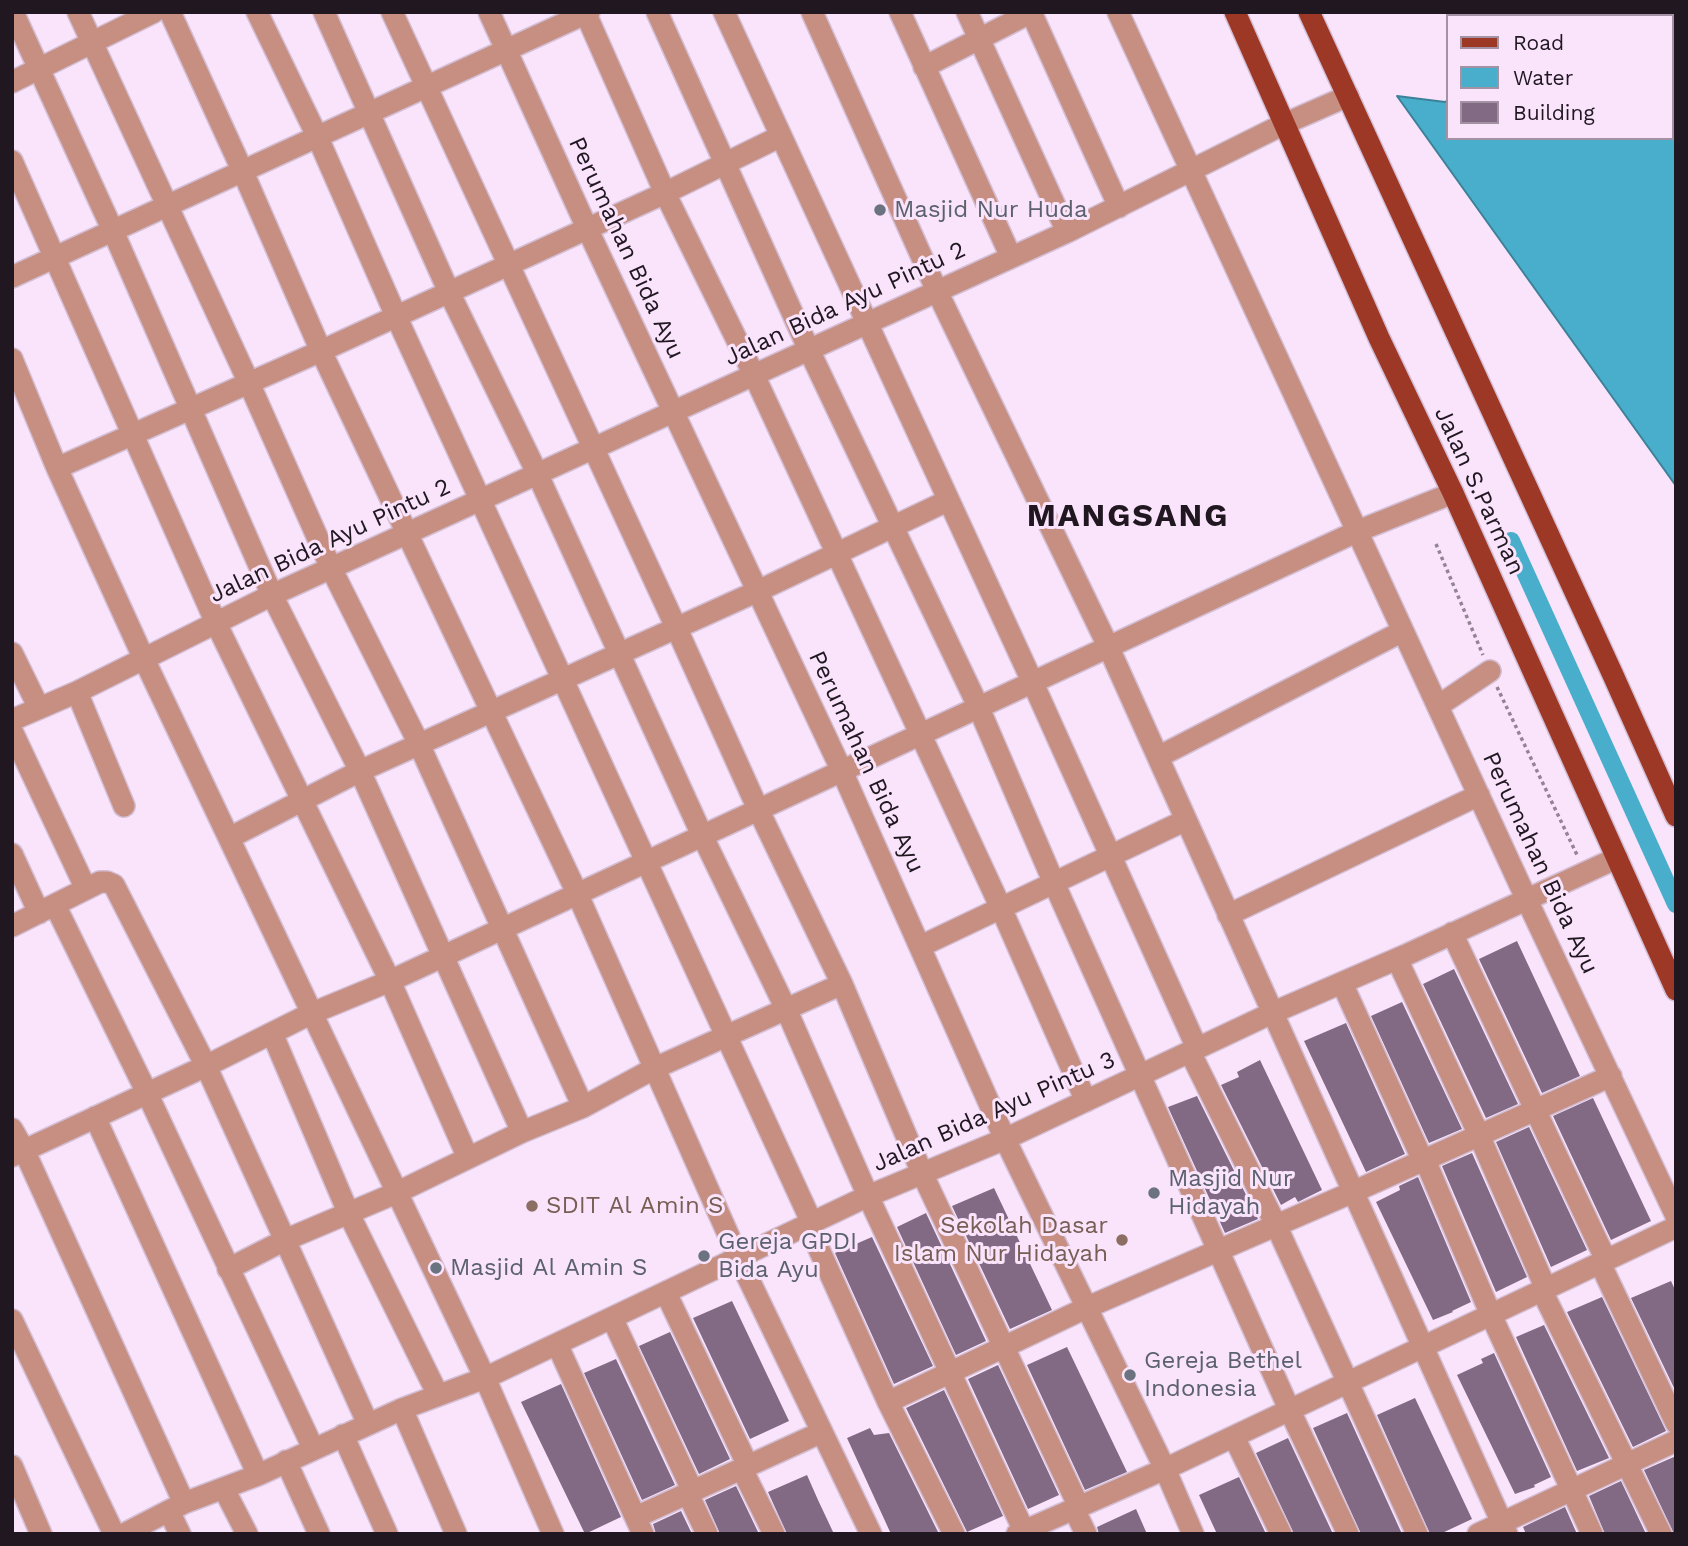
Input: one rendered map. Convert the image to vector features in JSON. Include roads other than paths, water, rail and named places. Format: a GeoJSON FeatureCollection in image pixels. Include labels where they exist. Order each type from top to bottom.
{"type":"FeatureCollection","features":[{"type":"Feature","properties":{"kind":"main road","name":"Jalan S.Parman"},"geometry":{"type":"LineString","coordinates":[[1236,12],[1292,120],[1379,338],[1453,493],[1676,990]]}},
{"type":"Feature","properties":{"kind":"main road","name":"Jalan S.Parman"},"geometry":{"type":"LineString","coordinates":[[1309,12],[1340,100],[1676,816]]}},
{"type":"Feature","properties":{"kind":"street"},"geometry":{"type":"LineString","coordinates":[[13,12],[113,231],[272,594],[360,771],[522,1132]]}},
{"type":"Feature","properties":{"kind":"street"},"geometry":{"type":"LineString","coordinates":[[78,12],[331,568],[419,744],[583,1107]]}},
{"type":"Feature","properties":{"kind":"street"},"geometry":{"type":"LineString","coordinates":[[12,82],[154,12]]}},
{"type":"Feature","properties":{"kind":"street"},"geometry":{"type":"LineString","coordinates":[[170,12],[321,351],[577,893],[740,1259],[871,1534]]}},
{"type":"Feature","properties":{"kind":"street"},"geometry":{"type":"LineString","coordinates":[[257,12],[318,138],[396,316],[727,1037],[888,1402],[954,1534]]}},
{"type":"Feature","properties":{"kind":"street"},"geometry":{"type":"LineString","coordinates":[[324,12],[449,292],[537,473],[702,835],[787,1010],[1021,1533],[1234,1437],[1676,1227]]}},
{"type":"Feature","properties":{"kind":"street"},"geometry":{"type":"LineString","coordinates":[[392,12],[758,809],[842,984],[922,1173],[1005,1346],[1086,1534]]}},
{"type":"Feature","properties":{"kind":"street","name":"Perumahan Bida Ayu"},"geometry":{"type":"LineString","coordinates":[[489,12],[587,228],[841,769],[1005,1139],[1088,1307],[1193,1534]]}},
{"type":"Feature","properties":{"kind":"street"},"geometry":{"type":"LineString","coordinates":[[657,12],[809,350],[978,706],[1218,1251],[1348,1534]]}},
{"type":"Feature","properties":{"kind":"street"},"geometry":{"type":"LineString","coordinates":[[724,12],[779,137],[1032,681],[1194,1050],[1417,1534]]}},
{"type":"Feature","properties":{"kind":"street"},"geometry":{"type":"LineString","coordinates":[[812,12],[937,291],[1108,646],[1505,1528]]}},
{"type":"Feature","properties":{"kind":"street"},"geometry":{"type":"LineString","coordinates":[[900,12],[1012,257]]}},
{"type":"Feature","properties":{"kind":"street"},"geometry":{"type":"LineString","coordinates":[[967,12],[1067,232]]}},
{"type":"Feature","properties":{"kind":"street"},"geometry":{"type":"LineString","coordinates":[[925,67],[1032,12],[1119,207]]}},
{"type":"Feature","properties":{"kind":"street","name":"Perumahan Bida Ayu"},"geometry":{"type":"LineString","coordinates":[[1118,12],[1526,898],[1676,1216]]}},
{"type":"Feature","properties":{"kind":"street"},"geometry":{"type":"LineString","coordinates":[[12,277],[507,52],[586,13],[665,193],[754,375],[1001,908],[1086,1101]]}},
{"type":"Feature","properties":{"kind":"street"},"geometry":{"type":"LineString","coordinates":[[1292,120],[1340,100]]}},
{"type":"Feature","properties":{"kind":"street","name":"Jalan Bida Ayu Pintu 2"},"geometry":{"type":"LineString","coordinates":[[12,720],[77,692],[272,594],[1067,232],[1292,120]]}},
{"type":"Feature","properties":{"kind":"street"},"geometry":{"type":"LineString","coordinates":[[57,468],[321,351],[665,193],[779,137]]}},
{"type":"Feature","properties":{"kind":"street"},"geometry":{"type":"LineString","coordinates":[[12,160],[216,623],[390,981],[468,1158]]}},
{"type":"Feature","properties":{"kind":"street"},"geometry":{"type":"LineString","coordinates":[[12,359],[57,468],[144,659],[310,1014],[485,1378],[553,1534]]}},
{"type":"Feature","properties":{"kind":"street"},"geometry":{"type":"LineString","coordinates":[[18,1153],[206,1066],[310,1014],[390,981],[841,769],[1358,531],[1453,493]]}},
{"type":"Feature","properties":{"kind":"street"},"geometry":{"type":"LineString","coordinates":[[229,838],[360,771],[758,591],[947,501]]}},
{"type":"Feature","properties":{"kind":"street"},"geometry":{"type":"LineString","coordinates":[[1158,757],[1403,631]]}},
{"type":"Feature","properties":{"kind":"street"},"geometry":{"type":"LineString","coordinates":[[12,653],[39,708]]}},
{"type":"Feature","properties":{"kind":"street"},"geometry":{"type":"LineString","coordinates":[[1438,706],[1490,671]]}},
{"type":"Feature","properties":{"kind":"street"},"geometry":{"type":"LineString","coordinates":[[77,692],[124,806]]}},
{"type":"Feature","properties":{"kind":"street"},"geometry":{"type":"LineString","coordinates":[[12,731],[86,889]]}},
{"type":"Feature","properties":{"kind":"street"},"geometry":{"type":"LineString","coordinates":[[1228,915],[1479,795]]}},
{"type":"Feature","properties":{"kind":"street"},"geometry":{"type":"LineString","coordinates":[[921,946],[1186,820]]}},
{"type":"Feature","properties":{"kind":"street"},"geometry":{"type":"LineString","coordinates":[[12,854],[47,909],[147,1093],[313,1448]]}},
{"type":"Feature","properties":{"kind":"street","name":"Jalan Bida Ayu Pintu 3"},"geometry":{"type":"LineString","coordinates":[[124,1534],[176,1507],[258,1475],[402,1409],[485,1378],[869,1196],[1005,1139],[1272,1013],[1617,858]]}},
{"type":"Feature","properties":{"kind":"street"},"geometry":{"type":"LineString","coordinates":[[12,926],[100,882],[114,885],[206,1066],[368,1424]]}},
{"type":"Feature","properties":{"kind":"street"},"geometry":{"type":"LineString","coordinates":[[1452,933],[1676,1423]]}},
{"type":"Feature","properties":{"kind":"street"},"geometry":{"type":"LineString","coordinates":[[1396,959],[1479,1135],[1544,1290],[1661,1534]]}},
{"type":"Feature","properties":{"kind":"street"},"geometry":{"type":"LineString","coordinates":[[1342,983],[1592,1534]]}},
{"type":"Feature","properties":{"kind":"street"},"geometry":{"type":"LineString","coordinates":[[228,1269],[285,1240],[396,1193],[522,1132],[583,1107],[655,1069],[842,984]]}},
{"type":"Feature","properties":{"kind":"street"},"geometry":{"type":"LineString","coordinates":[[272,1032],[348,1212],[438,1395]]}},
{"type":"Feature","properties":{"kind":"street"},"geometry":{"type":"LineString","coordinates":[[888,1402],[1088,1307],[1611,1076]]}},
{"type":"Feature","properties":{"kind":"street"},"geometry":{"type":"LineString","coordinates":[[96,1117],[258,1475]]}},
{"type":"Feature","properties":{"kind":"street"},"geometry":{"type":"LineString","coordinates":[[12,1129],[18,1153],[176,1507],[180,1534]]}},
{"type":"Feature","properties":{"kind":"street"},"geometry":{"type":"LineString","coordinates":[[666,1293],[774,1534]]}},
{"type":"Feature","properties":{"kind":"street"},"geometry":{"type":"LineString","coordinates":[[612,1318],[707,1534]]}},
{"type":"Feature","properties":{"kind":"street"},"geometry":{"type":"LineString","coordinates":[[12,1320],[22,1366],[114,1534]]}},
{"type":"Feature","properties":{"kind":"street"},"geometry":{"type":"LineString","coordinates":[[557,1345],[640,1525],[690,1493],[822,1432]]}},
{"type":"Feature","properties":{"kind":"street"},"geometry":{"type":"LineString","coordinates":[[402,1409],[456,1534]]}},
{"type":"Feature","properties":{"kind":"street"},"geometry":{"type":"LineString","coordinates":[[343,1435],[387,1534]]}},
{"type":"Feature","properties":{"kind":"street"},"geometry":{"type":"LineString","coordinates":[[1234,1437],[1281,1534]]}},
{"type":"Feature","properties":{"kind":"street"},"geometry":{"type":"LineString","coordinates":[[1478,1534],[1505,1528],[1573,1490],[1676,1441]]}},
{"type":"Feature","properties":{"kind":"street"},"geometry":{"type":"LineString","coordinates":[[286,1461],[319,1534]]}},
{"type":"Feature","properties":{"kind":"street"},"geometry":{"type":"LineString","coordinates":[[12,1466],[41,1534]]}},
{"type":"Feature","properties":{"kind":"street"},"geometry":{"type":"LineString","coordinates":[[225,1489],[247,1534]]}},
{"type":"Feature","properties":{"kind":"water"},"geometry":{"type":"Polygon","coordinates":[[[1676,12],[1676,486],[1397,96],[1446,101],[1446,140],[1674,140],[1674,14],[1562,14],[1676,12]]]}},
{"type":"Feature","properties":{"kind":"waterway"},"geometry":{"type":"LineString","coordinates":[[1511,541],[1676,904]]}},
{"type":"Feature","properties":{"kind":"place","name":"Masjid Nur Huda"},"geometry":{"type":"Point","coordinates":[880,210]}},
{"type":"Feature","properties":{"kind":"place","name":"Masjid Nur Hidayah"},"geometry":{"type":"Point","coordinates":[1154,1193]}},
{"type":"Feature","properties":{"kind":"place","name":"SDIT Al Amin S"},"geometry":{"type":"Point","coordinates":[532,1206]}},
{"type":"Feature","properties":{"kind":"place","name":"Sekolah Dasar Islam Nur Hidayah"},"geometry":{"type":"Point","coordinates":[1122,1240]}},
{"type":"Feature","properties":{"kind":"place","name":"Gereja GPDI Bida Ayu"},"geometry":{"type":"Point","coordinates":[704,1256]}},
{"type":"Feature","properties":{"kind":"place","name":"Masjid Al Amin S"},"geometry":{"type":"Point","coordinates":[436,1268]}},
{"type":"Feature","properties":{"kind":"place","name":"Gereja Bethel Indonesia"},"geometry":{"type":"Point","coordinates":[1130,1375]}},
{"type":"Feature","properties":{"kind":"district","name":"MANGSANG"},"geometry":{"type":"Point","coordinates":[1128,517]}}]}
